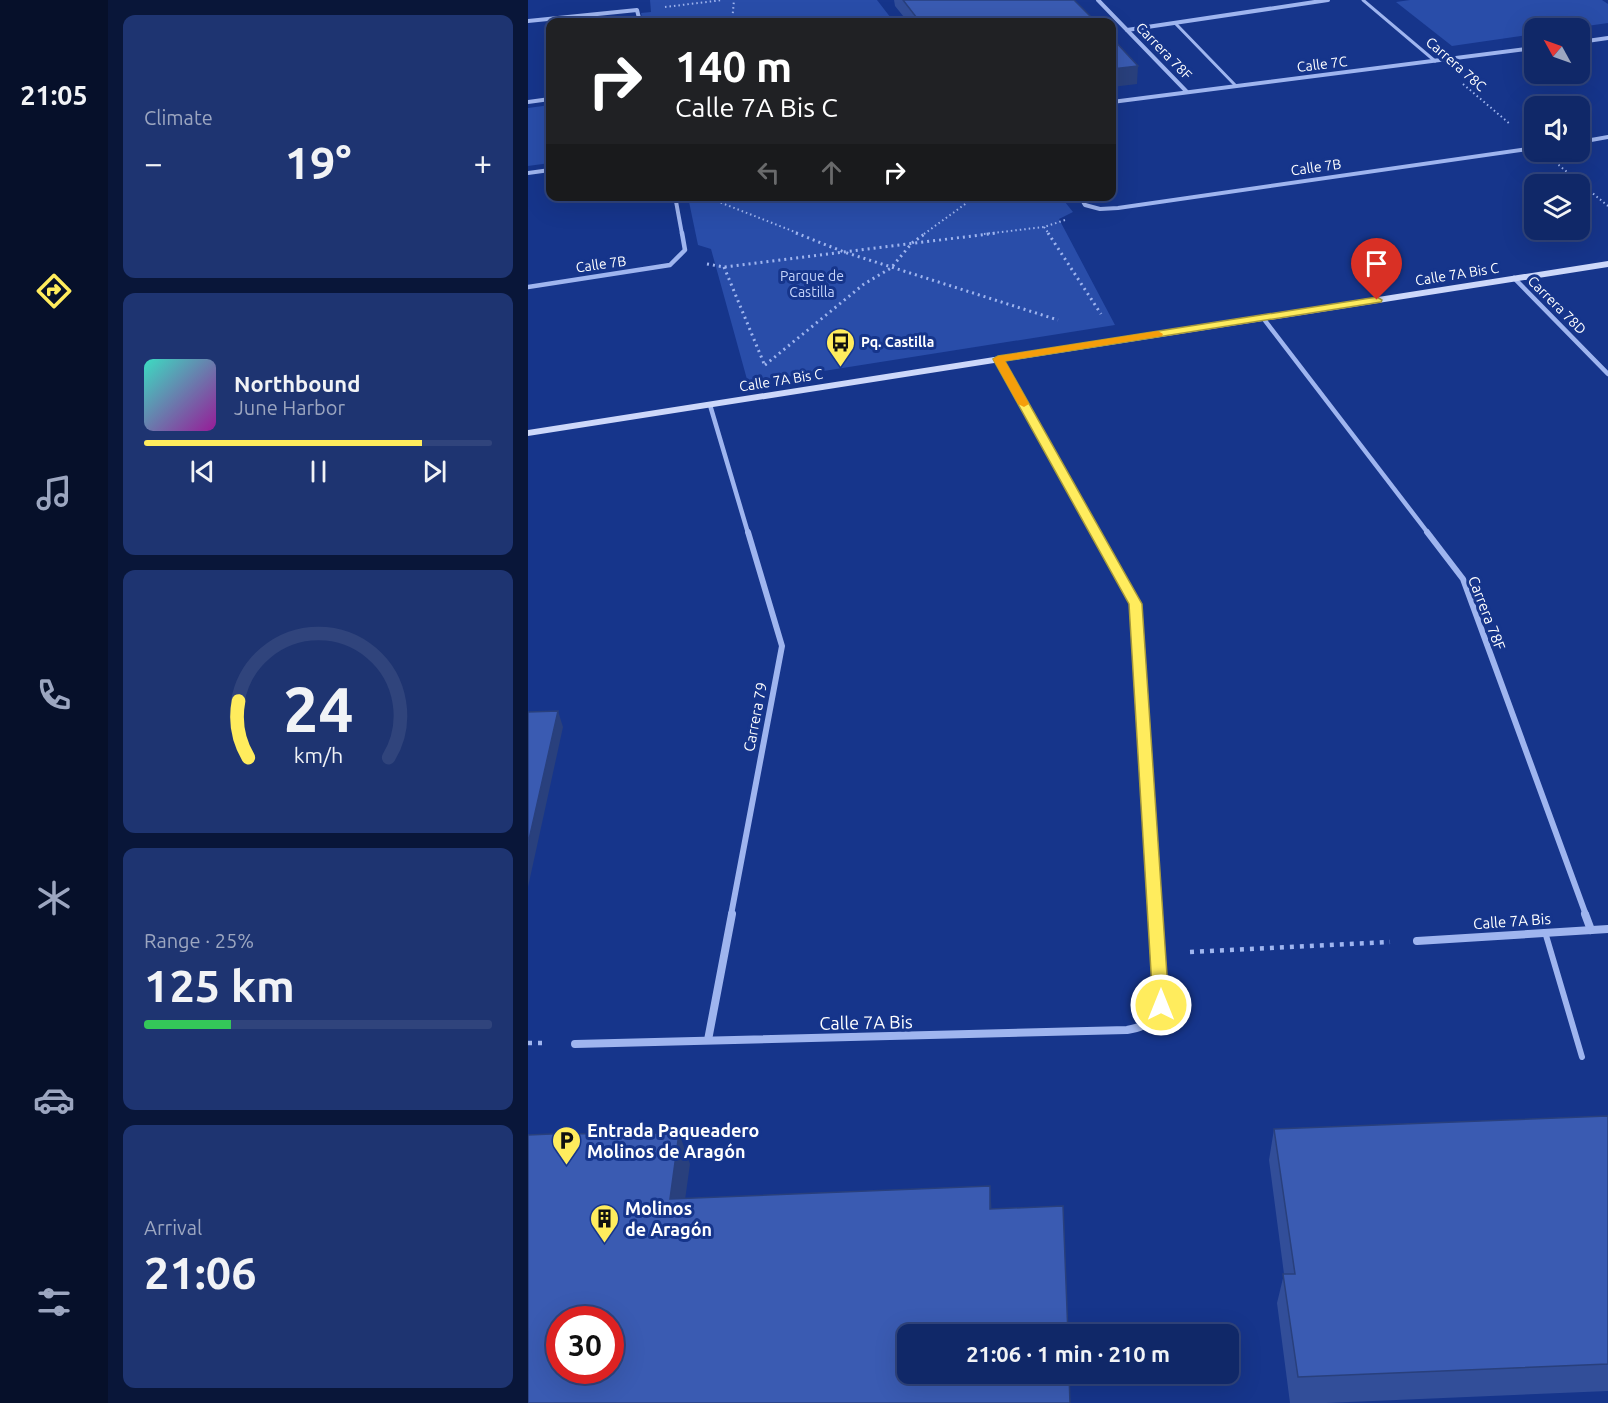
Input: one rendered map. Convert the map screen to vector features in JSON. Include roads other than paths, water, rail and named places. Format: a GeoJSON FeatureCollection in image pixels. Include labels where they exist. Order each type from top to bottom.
{"type":"FeatureCollection","features":[{"type":"Feature","properties":{"kind":"street","name":"Carrera 78F"},"geometry":{"type":"LineString","coordinates":[[1098,0],[1115,18]]}},
{"type":"Feature","properties":{"kind":"street"},"geometry":{"type":"LineString","coordinates":[[1127,30],[1328,0]]}},
{"type":"Feature","properties":{"kind":"street"},"geometry":{"type":"LineString","coordinates":[[558,18],[638,10],[639,18]]}},
{"type":"Feature","properties":{"kind":"street"},"geometry":{"type":"LineString","coordinates":[[528,21],[546,19]]}},
{"type":"Feature","properties":{"kind":"street","name":"Carrera 78F"},"geometry":{"type":"LineString","coordinates":[[1116,19],[1187,92]]}},
{"type":"Feature","properties":{"kind":"street"},"geometry":{"type":"LineString","coordinates":[[1590,41],[1608,38]]}},
{"type":"Feature","properties":{"kind":"street","name":"Calle 7C"},"geometry":{"type":"LineString","coordinates":[[1116,101],[1524,49]]}},
{"type":"Feature","properties":{"kind":"street"},"geometry":{"type":"LineString","coordinates":[[528,102],[546,100]]}},
{"type":"Feature","properties":{"kind":"street"},"geometry":{"type":"LineString","coordinates":[[1590,140],[1608,137]]}},
{"type":"Feature","properties":{"kind":"street","name":"Calle 7B"},"geometry":{"type":"LineString","coordinates":[[1083,201],[1085,205],[1100,209],[1524,149]]}},
{"type":"Feature","properties":{"kind":"street"},"geometry":{"type":"LineString","coordinates":[[528,173],[546,171]]}},
{"type":"Feature","properties":{"kind":"street","name":"Calle 7B"},"geometry":{"type":"LineString","coordinates":[[528,287],[661,268],[676,261],[685,250],[676,201]]}},
{"type":"Feature","properties":{"kind":"street","name":"Calle 7A Bis C"},"geometry":{"type":"LineString","coordinates":[[528,433],[1608,264]]}},
{"type":"Feature","properties":{"kind":"street","name":"Carrera 78D"},"geometry":{"type":"LineString","coordinates":[[1514,278],[1608,374]]}},
{"type":"Feature","properties":{"kind":"street","name":"Carrera 78F"},"geometry":{"type":"LineString","coordinates":[[1263,318],[1463,579],[1592,930]]}},
{"type":"Feature","properties":{"kind":"street","name":"Calle 7A Bis"},"geometry":{"type":"LineString","coordinates":[[575,1044],[1128,1030],[1144,1027],[1154,1018],[1161,1005],[1159,953],[1136,604],[998,359]]}},
{"type":"Feature","properties":{"kind":"street","name":"Carrera 79"},"geometry":{"type":"LineString","coordinates":[[708,1040],[782,646],[710,405]]}},
{"type":"Feature","properties":{"kind":"street","name":"Calle 7A Bis"},"geometry":{"type":"LineString","coordinates":[[1417,941],[1608,929]]}},
{"type":"Feature","properties":{"kind":"lane","name":"Carrera 78C"},"geometry":{"type":"LineString","coordinates":[[1363,0],[1435,61]]}},
{"type":"Feature","properties":{"kind":"lane"},"geometry":{"type":"LineString","coordinates":[[1175,23],[1236,86]]}},
{"type":"Feature","properties":{"kind":"lane"},"geometry":{"type":"LineString","coordinates":[[1545,932],[1582,1057]]}},
{"type":"Feature","properties":{"kind":"place","name":"Pq. Castilla"},"geometry":{"type":"Point","coordinates":[840,368]}},
{"type":"Feature","properties":{"kind":"place","name":"Entrada Paqueadero Molinos de Aragón"},"geometry":{"type":"Point","coordinates":[566,1166]}},
{"type":"Feature","properties":{"kind":"place","name":"Molinos de Aragón"},"geometry":{"type":"Point","coordinates":[604,1244]}},
{"type":"Feature","properties":{"kind":"park label","name":"Parque de Castilla"},"geometry":{"type":"Point","coordinates":[812,284]}}]}
